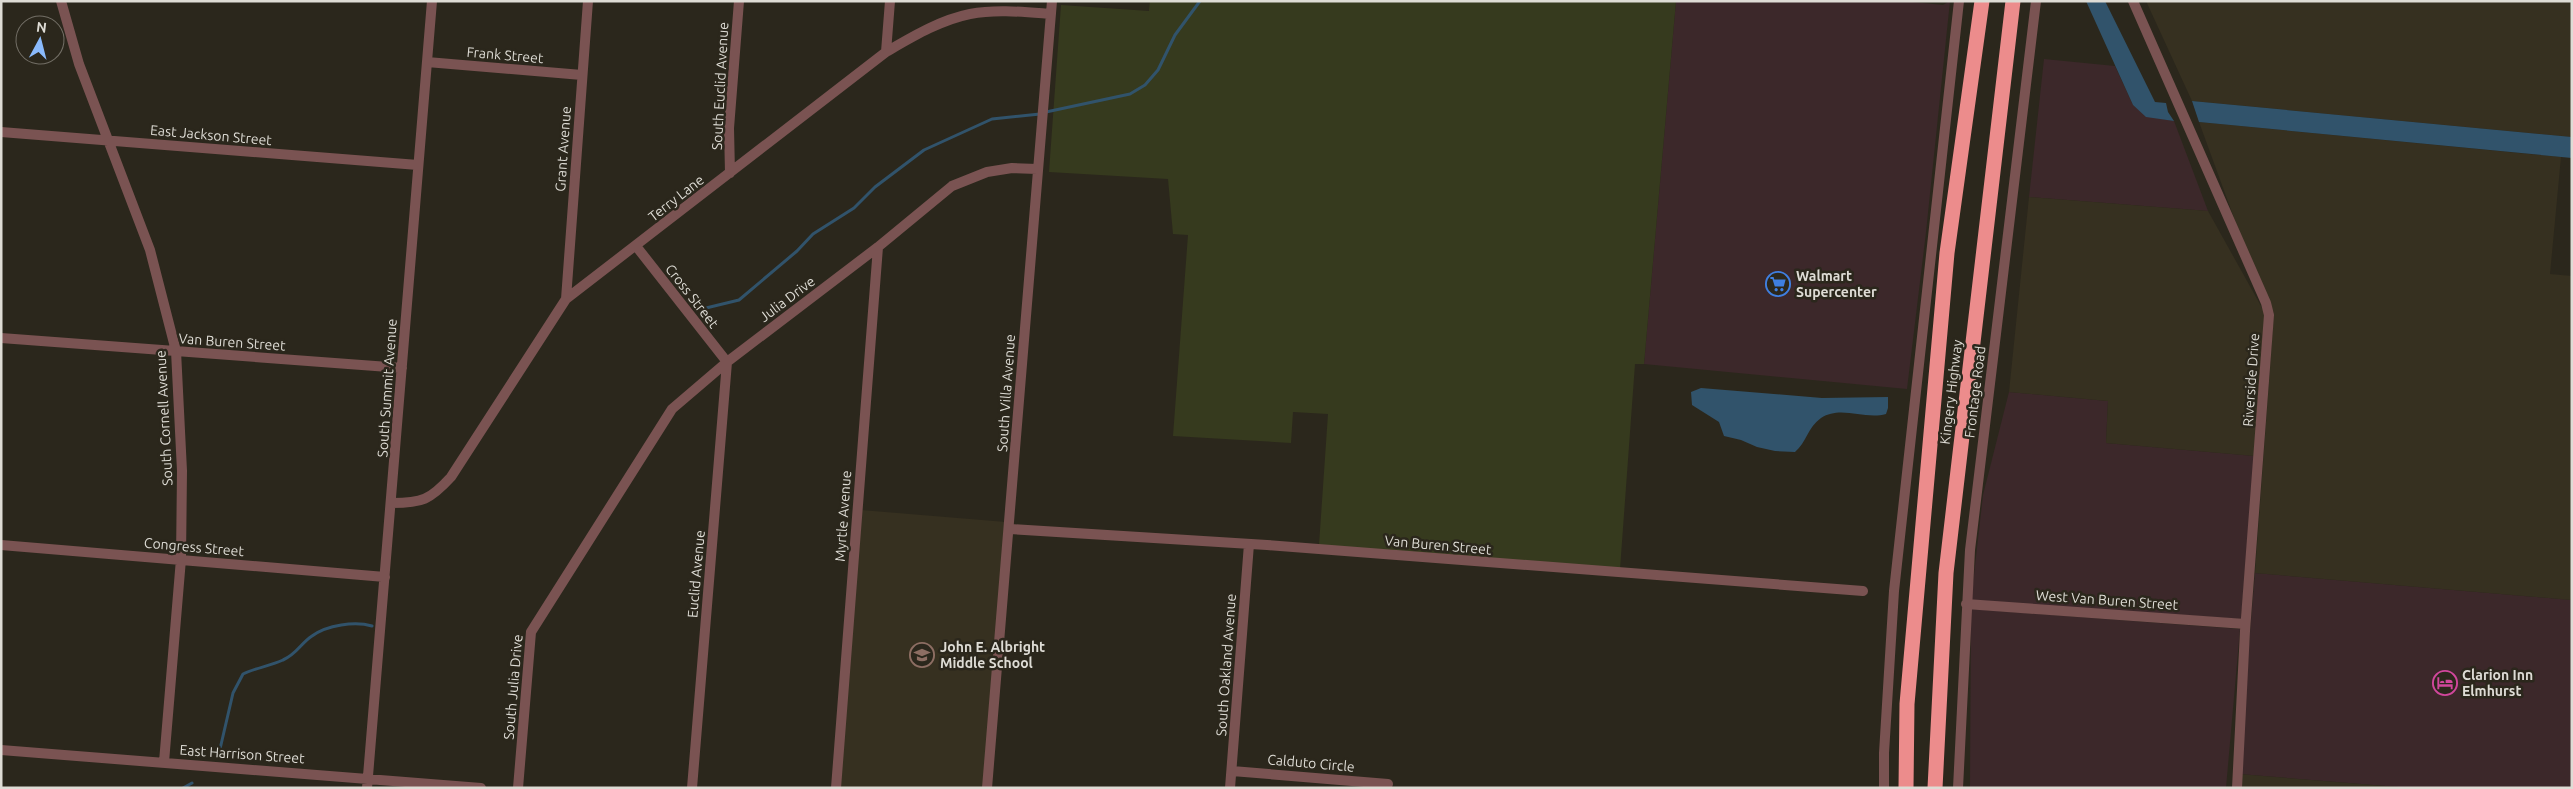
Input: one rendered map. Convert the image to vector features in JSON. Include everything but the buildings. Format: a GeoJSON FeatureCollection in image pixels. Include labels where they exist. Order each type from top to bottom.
{"type":"FeatureCollection","features":[{"type":"Feature","properties":{"kind":"highway","name":"Kingery Highway"},"geometry":{"type":"LineString","coordinates":[[1906,788],[1907,704],[1947,253],[1982,1]]}},
{"type":"Feature","properties":{"kind":"highway","name":"Kingery Highway"},"geometry":{"type":"LineString","coordinates":[[1935,788],[1946,573],[2013,1]]}},
{"type":"Feature","properties":{"kind":"street","name":"South Cornell Avenue"},"geometry":{"type":"LineString","coordinates":[[61,1],[78,64],[150,250],[176,351],[182,471],[181,559],[164,762]]}},
{"type":"Feature","properties":{"kind":"street","name":"South Summit Avenue"},"geometry":{"type":"LineString","coordinates":[[367,782],[392,503],[432,1]]}},
{"type":"Feature","properties":{"kind":"street","name":"Grant Avenue"},"geometry":{"type":"LineString","coordinates":[[566,299],[588,1]]}},
{"type":"Feature","properties":{"kind":"street","name":"South Euclid Avenue"},"geometry":{"type":"LineString","coordinates":[[730,173],[729,128],[739,1]]}},
{"type":"Feature","properties":{"kind":"street"},"geometry":{"type":"LineString","coordinates":[[886,52],[890,1]]}},
{"type":"Feature","properties":{"kind":"street","name":"South Villa Avenue"},"geometry":{"type":"LineString","coordinates":[[987,788],[1010,528],[1037,169],[1052,1]]}},
{"type":"Feature","properties":{"kind":"street"},"geometry":{"type":"LineString","coordinates":[[1884,788],[1884,752],[1894,591],[1959,1]]}},
{"type":"Feature","properties":{"kind":"street","name":"Frontage Road"},"geometry":{"type":"LineString","coordinates":[[1958,788],[1966,604],[1971,542],[2036,1]]}},
{"type":"Feature","properties":{"kind":"street","name":"Riverside Drive"},"geometry":{"type":"LineString","coordinates":[[2133,1],[2266,303],[2269,315],[2245,624],[2237,788]]}},
{"type":"Feature","properties":{"kind":"street","name":"Terry Lane"},"geometry":{"type":"LineString","coordinates":[[392,503],[417,503],[440,490],[451,477],[566,299],[886,52],[918,33],[970,14],[1002,12],[1051,14]]}},
{"type":"Feature","properties":{"kind":"street","name":"Frank Street"},"geometry":{"type":"LineString","coordinates":[[427,62],[582,75]]}},
{"type":"Feature","properties":{"kind":"street","name":"East Jackson Street"},"geometry":{"type":"LineString","coordinates":[[1,132],[418,165]]}},
{"type":"Feature","properties":{"kind":"street","name":"Julia Drive"},"geometry":{"type":"LineString","coordinates":[[601,518],[672,409],[727,362],[878,246],[952,186],[994,170],[1012,168],[1037,169]]}},
{"type":"Feature","properties":{"kind":"street","name":"Cross Street"},"geometry":{"type":"LineString","coordinates":[[636,246],[727,362]]}},
{"type":"Feature","properties":{"kind":"street","name":"Myrtle Avenue"},"geometry":{"type":"LineString","coordinates":[[836,788],[878,246]]}},
{"type":"Feature","properties":{"kind":"street","name":"Van Buren Street"},"geometry":{"type":"LineString","coordinates":[[1,338],[402,368]]}},
{"type":"Feature","properties":{"kind":"street","name":"Euclid Avenue"},"geometry":{"type":"LineString","coordinates":[[692,788],[727,362]]}},
{"type":"Feature","properties":{"kind":"street","name":"South Julia Drive"},"geometry":{"type":"LineString","coordinates":[[518,788],[530,632],[601,518]]}},
{"type":"Feature","properties":{"kind":"street","name":"Van Buren Street"},"geometry":{"type":"LineString","coordinates":[[1010,528],[1249,544],[1863,591]]}},
{"type":"Feature","properties":{"kind":"street","name":"South Oakland Avenue"},"geometry":{"type":"LineString","coordinates":[[1230,788],[1249,544]]}},
{"type":"Feature","properties":{"kind":"street","name":"Congress Street"},"geometry":{"type":"LineString","coordinates":[[1,545],[385,577]]}},
{"type":"Feature","properties":{"kind":"street","name":"West Van Buren Street"},"geometry":{"type":"LineString","coordinates":[[1966,604],[2245,624]]}},
{"type":"Feature","properties":{"kind":"street","name":"East Harrison Street"},"geometry":{"type":"LineString","coordinates":[[1,750],[164,762],[367,782],[481,788]]}},
{"type":"Feature","properties":{"kind":"street","name":"Calduto Circle"},"geometry":{"type":"LineString","coordinates":[[1232,770],[1388,784]]}},
{"type":"Feature","properties":{"kind":"shaded area"},"geometry":{"type":"Polygon","coordinates":[[[1676,1],[1903,1],[1943,5],[1950,1],[1926,232],[1907,389],[1644,364],[1676,1]]]}},
{"type":"Feature","properties":{"kind":"shaded area"},"geometry":{"type":"Polygon","coordinates":[[[2146,1],[2572,1],[2572,137],[2192,101],[2146,1]]]}},
{"type":"Feature","properties":{"kind":"shaded area"},"geometry":{"type":"Polygon","coordinates":[[[2044,59],[2115,66],[2133,105],[2146,116],[2174,121],[2208,211],[2029,197],[2044,59]]]}},
{"type":"Feature","properties":{"kind":"shaded area"},"geometry":{"type":"Polygon","coordinates":[[[2199,122],[2561,157],[2550,274],[2572,276],[2572,600],[2255,573],[2274,313],[2245,248],[2199,122]]]}},
{"type":"Feature","properties":{"kind":"shaded area"},"geometry":{"type":"Polygon","coordinates":[[[2029,197],[2208,211],[2266,315],[2255,456],[2106,443],[2108,401],[2009,392],[2029,197]]]}},
{"type":"Feature","properties":{"kind":"shaded area"},"geometry":{"type":"Polygon","coordinates":[[[2009,392],[2108,401],[2106,443],[2255,456],[2241,619],[1971,601],[1983,495],[2009,392]]]}},
{"type":"Feature","properties":{"kind":"shaded area","name":"John E. Albright Middle School"},"geometry":{"type":"Polygon","coordinates":[[[861,510],[1006,522],[983,788],[840,788],[861,510]]]}},
{"type":"Feature","properties":{"kind":"shaded area"},"geometry":{"type":"Polygon","coordinates":[[[2255,573],[2572,600],[2572,788],[2410,788],[2238,774],[2255,573]]]}},
{"type":"Feature","properties":{"kind":"shaded area"},"geometry":{"type":"Polygon","coordinates":[[[1971,609],[2240,629],[2226,788],[1970,788],[1971,609]]]}},
{"type":"Feature","properties":{"kind":"shaded area"},"geometry":{"type":"Polygon","coordinates":[[[2238,774],[2410,788],[2237,788],[2238,774]]]}},
{"type":"Feature","properties":{"kind":"green space"},"geometry":{"type":"Polygon","coordinates":[[[1150,1],[1676,1],[1644,364],[1635,364],[1620,569],[1319,545],[1328,414],[1293,412],[1291,443],[1173,436],[1188,235],[1173,234],[1168,179],[1049,172],[1061,5],[1149,11],[1150,1]]]}},
{"type":"Feature","properties":{"kind":"water"},"geometry":{"type":"Polygon","coordinates":[[[2086,1],[2105,1],[2155,102],[2166,103],[2168,112],[2174,121],[2146,117],[2133,105],[2086,1]]]}},
{"type":"Feature","properties":{"kind":"water"},"geometry":{"type":"Polygon","coordinates":[[[2192,101],[2572,137],[2572,158],[2199,122],[2192,101]]]}},
{"type":"Feature","properties":{"kind":"water"},"geometry":{"type":"Polygon","coordinates":[[[1701,388],[1822,398],[1888,397],[1888,408],[1886,414],[1878,415],[1829,414],[1817,422],[1795,452],[1775,451],[1724,436],[1719,422],[1692,405],[1691,392],[1701,388]]]}},
{"type":"Feature","properties":{"kind":"waterway"},"geometry":{"type":"LineString","coordinates":[[1046,112],[1130,94],[1145,85],[1158,70],[1175,35],[1200,1]]}},
{"type":"Feature","properties":{"kind":"waterway"},"geometry":{"type":"LineString","coordinates":[[706,308],[739,300],[797,251],[813,234],[854,208],[875,187],[924,150],[992,119],[1040,114]]}},
{"type":"Feature","properties":{"kind":"waterway"},"geometry":{"type":"LineString","coordinates":[[220,749],[233,693],[243,674],[288,658],[308,639],[325,629],[350,624],[372,626]]}},
{"type":"Feature","properties":{"kind":"waterway"},"geometry":{"type":"LineString","coordinates":[[183,788],[192,783]]}},
{"type":"Feature","properties":{"kind":"place","name":"Walmart Supercenter"},"geometry":{"type":"Point","coordinates":[1778,284]}},
{"type":"Feature","properties":{"kind":"place","name":"John E. Albright Middle School"},"geometry":{"type":"Point","coordinates":[922,655]}},
{"type":"Feature","properties":{"kind":"place","name":"Clarion Inn Elmhurst"},"geometry":{"type":"Point","coordinates":[2445,683]}}]}
